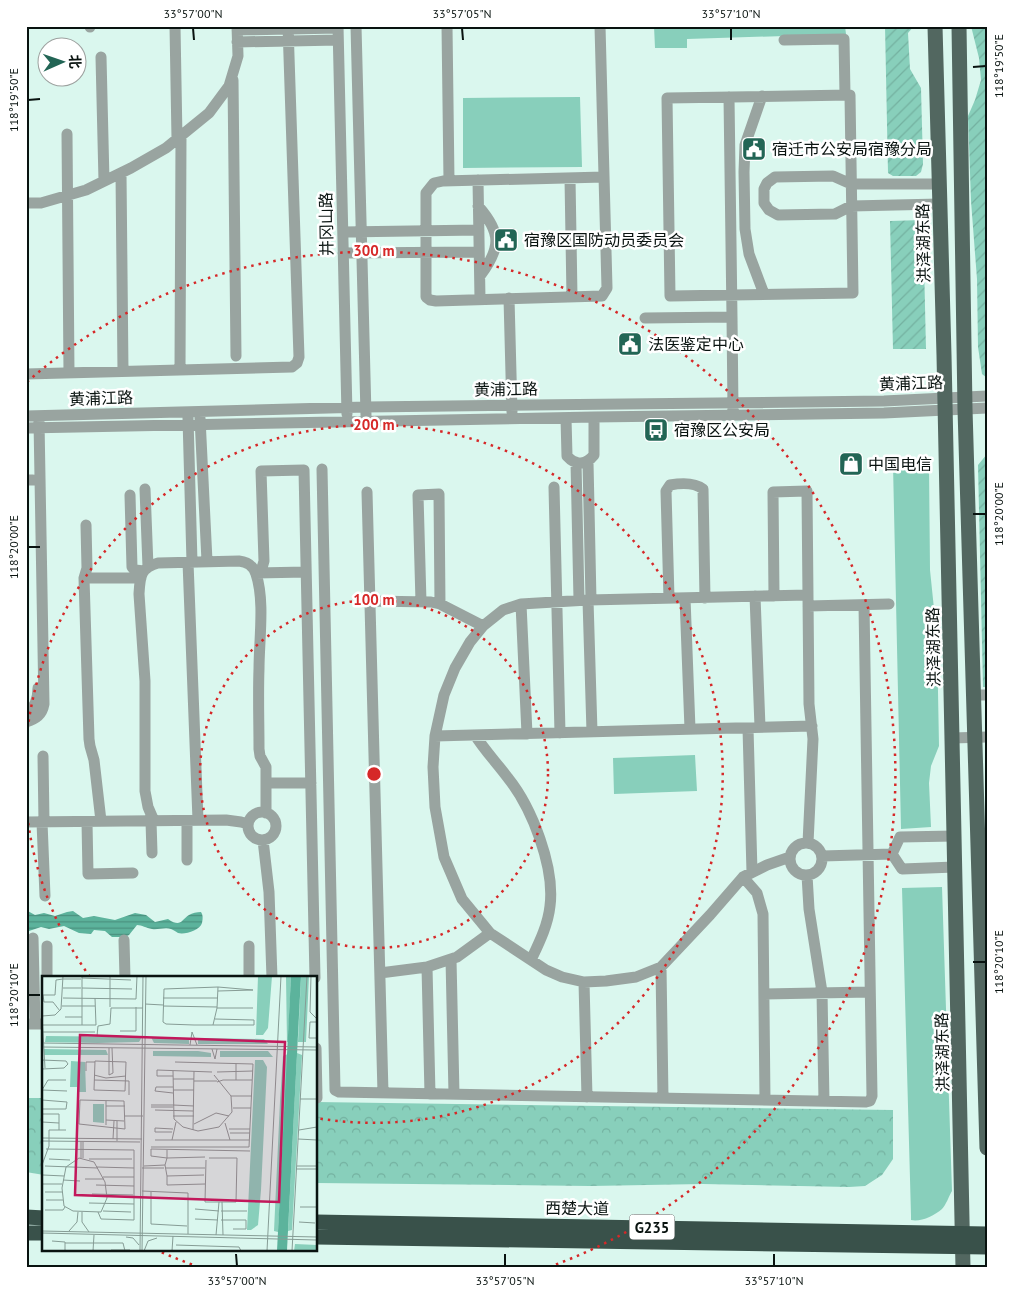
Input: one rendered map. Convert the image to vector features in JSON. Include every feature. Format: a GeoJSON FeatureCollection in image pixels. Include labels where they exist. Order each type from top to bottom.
{"type":"FeatureCollection","features":[{"type":"Feature","properties":{"kind":"highway"},"geometry":{"type":"LineString","coordinates":[[26,1217],[42,1218]]}},
{"type":"Feature","properties":{"kind":"highway","name":"西楚大道"},"geometry":{"type":"LineString","coordinates":[[318,1222],[963,1240],[987,1247]]}},
{"type":"Feature","properties":{"kind":"highway"},"geometry":{"type":"LineString","coordinates":[[26,1232],[42,1233]]}},
{"type":"Feature","properties":{"kind":"highway","name":"西楚大道"},"geometry":{"type":"LineString","coordinates":[[318,1237],[963,1240],[987,1234]]}},
{"type":"Feature","properties":{"kind":"main road","name":"洪泽湖东路"},"geometry":{"type":"LineString","coordinates":[[936,26],[963,1268]]}},
{"type":"Feature","properties":{"kind":"main road"},"geometry":{"type":"LineString","coordinates":[[958,26],[965,403],[980,695],[987,1148]]}},
{"type":"Feature","properties":{"kind":"street"},"geometry":{"type":"LineString","coordinates":[[175,26],[179,137],[180,370]]}},
{"type":"Feature","properties":{"kind":"street"},"geometry":{"type":"LineString","coordinates":[[356,26],[366,421]]}},
{"type":"Feature","properties":{"kind":"street"},"geometry":{"type":"LineString","coordinates":[[447,26],[450,181]]}},
{"type":"Feature","properties":{"kind":"street"},"geometry":{"type":"LineString","coordinates":[[600,26],[607,288],[602,296],[430,300],[426,297],[426,193],[434,183],[478,180],[604,178]]}},
{"type":"Feature","properties":{"kind":"street"},"geometry":{"type":"LineString","coordinates":[[26,204],[41,203],[86,190],[121,173],[166,148],[209,113],[229,86],[238,56],[237,28],[288,28],[338,32]]}},
{"type":"Feature","properties":{"kind":"street"},"geometry":{"type":"LineString","coordinates":[[26,374],[292,367],[297,363],[299,357],[288,28]]}},
{"type":"Feature","properties":{"kind":"street"},"geometry":{"type":"LineString","coordinates":[[237,42],[289,42],[338,32]]}},
{"type":"Feature","properties":{"kind":"street","name":"井冈山路"},"geometry":{"type":"LineString","coordinates":[[338,32],[347,422]]}},
{"type":"Feature","properties":{"kind":"street"},"geometry":{"type":"LineString","coordinates":[[784,40],[844,39],[846,95]]}},
{"type":"Feature","properties":{"kind":"street"},"geometry":{"type":"LineString","coordinates":[[100,57],[104,181]]}},
{"type":"Feature","properties":{"kind":"street"},"geometry":{"type":"LineString","coordinates":[[233,73],[236,356]]}},
{"type":"Feature","properties":{"kind":"street"},"geometry":{"type":"LineString","coordinates":[[850,95],[853,293],[670,296],[667,98],[762,96],[850,95]]}},
{"type":"Feature","properties":{"kind":"street"},"geometry":{"type":"LineString","coordinates":[[729,96],[733,415]]}},
{"type":"Feature","properties":{"kind":"street"},"geometry":{"type":"LineString","coordinates":[[762,96],[745,144],[744,172],[745,230],[749,254],[764,294]]}},
{"type":"Feature","properties":{"kind":"street"},"geometry":{"type":"LineString","coordinates":[[67,134],[69,373]]}},
{"type":"Feature","properties":{"kind":"street"},"geometry":{"type":"LineString","coordinates":[[121,173],[124,371]]}},
{"type":"Feature","properties":{"kind":"street"},"geometry":{"type":"LineString","coordinates":[[940,184],[851,184],[833,176],[775,177],[767,183],[764,190],[764,204],[769,210],[778,215],[836,214],[852,206],[940,204]]}},
{"type":"Feature","properties":{"kind":"street"},"geometry":{"type":"LineString","coordinates":[[570,178],[572,297]]}},
{"type":"Feature","properties":{"kind":"street"},"geometry":{"type":"LineString","coordinates":[[478,180],[480,299]]}},
{"type":"Feature","properties":{"kind":"street"},"geometry":{"type":"LineString","coordinates":[[478,206],[494,227],[495,239],[495,251],[480,276]]}},
{"type":"Feature","properties":{"kind":"street"},"geometry":{"type":"LineString","coordinates":[[342,232],[479,230]]}},
{"type":"Feature","properties":{"kind":"street"},"geometry":{"type":"LineString","coordinates":[[343,253],[479,252]]}},
{"type":"Feature","properties":{"kind":"street"},"geometry":{"type":"LineString","coordinates":[[509,298],[512,419]]}},
{"type":"Feature","properties":{"kind":"street"},"geometry":{"type":"LineString","coordinates":[[645,318],[732,317]]}},
{"type":"Feature","properties":{"kind":"street","name":"黄浦江路"},"geometry":{"type":"LineString","coordinates":[[33,422],[201,425],[884,413],[965,403],[987,396]]}},
{"type":"Feature","properties":{"kind":"street","name":"黄浦江路"},"geometry":{"type":"LineString","coordinates":[[33,422],[200,411],[366,407],[884,401],[945,404]]}},
{"type":"Feature","properties":{"kind":"street","name":"黄浦江路"},"geometry":{"type":"LineString","coordinates":[[965,403],[987,408]]}},
{"type":"Feature","properties":{"kind":"street"},"geometry":{"type":"LineString","coordinates":[[200,411],[206,561]]}},
{"type":"Feature","properties":{"kind":"street"},"geometry":{"type":"LineString","coordinates":[[187,412],[192,820],[187,860]]}},
{"type":"Feature","properties":{"kind":"street"},"geometry":{"type":"LineString","coordinates":[[566,418],[567,456],[573,462],[582,462],[594,455],[594,417]]}},
{"type":"Feature","properties":{"kind":"street"},"geometry":{"type":"LineString","coordinates":[[26,715],[33,708],[38,695],[30,480],[33,422]]}},
{"type":"Feature","properties":{"kind":"street"},"geometry":{"type":"LineString","coordinates":[[26,722],[38,717],[44,704],[33,422]]}},
{"type":"Feature","properties":{"kind":"street"},"geometry":{"type":"LineString","coordinates":[[582,462],[592,732]]}},
{"type":"Feature","properties":{"kind":"street"},"geometry":{"type":"LineString","coordinates":[[322,469],[335,1090],[339,1092],[870,1101],[872,1096],[864,605]]}},
{"type":"Feature","properties":{"kind":"street"},"geometry":{"type":"LineString","coordinates":[[256,573],[262,568],[264,561],[261,471],[304,470],[315,976]]}},
{"type":"Feature","properties":{"kind":"street"},"geometry":{"type":"LineString","coordinates":[[669,598],[666,491],[670,485],[677,484],[698,485],[703,489],[705,598]]}},
{"type":"Feature","properties":{"kind":"street"},"geometry":{"type":"LineString","coordinates":[[554,487],[560,733]]}},
{"type":"Feature","properties":{"kind":"street"},"geometry":{"type":"LineString","coordinates":[[145,489],[144,572],[139,594],[145,681],[145,791],[153,821],[152,853]]}},
{"type":"Feature","properties":{"kind":"street"},"geometry":{"type":"LineString","coordinates":[[774,596],[773,492],[807,491],[809,704],[813,739],[808,843]]}},
{"type":"Feature","properties":{"kind":"street"},"geometry":{"type":"LineString","coordinates":[[367,492],[384,1093]]}},
{"type":"Feature","properties":{"kind":"street"},"geometry":{"type":"LineString","coordinates":[[421,602],[418,494],[438,494],[440,604]]}},
{"type":"Feature","properties":{"kind":"street"},"geometry":{"type":"LineString","coordinates":[[130,495],[132,567],[135,570],[144,572]]}},
{"type":"Feature","properties":{"kind":"street"},"geometry":{"type":"LineString","coordinates":[[86,525],[87,568],[84,578],[89,739],[94,760],[100,821]]}},
{"type":"Feature","properties":{"kind":"street"},"geometry":{"type":"LineString","coordinates":[[84,578],[144,572],[158,563],[239,561],[250,564],[256,573],[260,596],[259,749],[260,756],[266,767],[266,813]]}},
{"type":"Feature","properties":{"kind":"street"},"geometry":{"type":"LineString","coordinates":[[256,573],[306,572]]}},
{"type":"Feature","properties":{"kind":"street"},"geometry":{"type":"LineString","coordinates":[[755,596],[760,728]]}},
{"type":"Feature","properties":{"kind":"street"},"geometry":{"type":"LineString","coordinates":[[790,857],[747,874],[661,967],[636,977],[584,982],[562,977],[546,970],[490,933],[462,899],[444,857],[435,807],[433,767],[435,736],[444,695],[455,668],[470,642],[483,626],[503,610],[522,604],[586,600],[774,596],[864,605],[889,604]]}},
{"type":"Feature","properties":{"kind":"street"},"geometry":{"type":"LineString","coordinates":[[686,598],[690,729]]}},
{"type":"Feature","properties":{"kind":"street"},"geometry":{"type":"LineString","coordinates":[[370,601],[440,604],[483,626]]}},
{"type":"Feature","properties":{"kind":"street"},"geometry":{"type":"LineString","coordinates":[[522,604],[527,734]]}},
{"type":"Feature","properties":{"kind":"street"},"geometry":{"type":"LineString","coordinates":[[435,736],[812,726]]}},
{"type":"Feature","properties":{"kind":"street"},"geometry":{"type":"LineString","coordinates":[[748,728],[747,874],[757,893],[763,914],[766,1100]]}},
{"type":"Feature","properties":{"kind":"street"},"geometry":{"type":"LineString","coordinates":[[475,736],[509,778],[521,798],[540,841],[549,873],[551,890],[550,908],[544,932],[531,960]]}},
{"type":"Feature","properties":{"kind":"street"},"geometry":{"type":"LineString","coordinates":[[952,738],[981,737]]}},
{"type":"Feature","properties":{"kind":"street"},"geometry":{"type":"LineString","coordinates":[[42,756],[45,896]]}},
{"type":"Feature","properties":{"kind":"street"},"geometry":{"type":"LineString","coordinates":[[266,783],[311,783]]}},
{"type":"Feature","properties":{"kind":"street"},"geometry":{"type":"LineString","coordinates":[[266,813],[274,818],[276,828],[272,836],[263,840],[255,838],[248,828],[249,820],[254,814],[266,813]]}},
{"type":"Feature","properties":{"kind":"street"},"geometry":{"type":"LineString","coordinates":[[26,822],[226,820],[248,824]]}},
{"type":"Feature","properties":{"kind":"street"},"geometry":{"type":"LineString","coordinates":[[87,822],[88,874],[133,873]]}},
{"type":"Feature","properties":{"kind":"street"},"geometry":{"type":"LineString","coordinates":[[892,854],[900,837],[954,836]]}},
{"type":"Feature","properties":{"kind":"street"},"geometry":{"type":"LineString","coordinates":[[263,840],[268,892],[272,976]]}},
{"type":"Feature","properties":{"kind":"street"},"geometry":{"type":"LineString","coordinates":[[808,843],[816,846],[822,856],[819,868],[807,875],[793,868],[790,857],[791,852],[798,845],[808,843]]}},
{"type":"Feature","properties":{"kind":"street"},"geometry":{"type":"LineString","coordinates":[[822,856],[892,854]]}},
{"type":"Feature","properties":{"kind":"street"},"geometry":{"type":"LineString","coordinates":[[892,854],[902,869],[955,867]]}},
{"type":"Feature","properties":{"kind":"street"},"geometry":{"type":"LineString","coordinates":[[807,875],[809,909],[822,993],[824,1101]]}},
{"type":"Feature","properties":{"kind":"street"},"geometry":{"type":"LineString","coordinates":[[380,973],[427,967],[457,957],[490,933]]}},
{"type":"Feature","properties":{"kind":"street"},"geometry":{"type":"LineString","coordinates":[[33,938],[35,1024]]}},
{"type":"Feature","properties":{"kind":"street"},"geometry":{"type":"LineString","coordinates":[[124,940],[125,976]]}},
{"type":"Feature","properties":{"kind":"street"},"geometry":{"type":"LineString","coordinates":[[47,946],[47,976]]}},
{"type":"Feature","properties":{"kind":"street"},"geometry":{"type":"LineString","coordinates":[[249,946],[249,976]]}},
{"type":"Feature","properties":{"kind":"street"},"geometry":{"type":"LineString","coordinates":[[451,959],[454,1094]]}},
{"type":"Feature","properties":{"kind":"street"},"geometry":{"type":"LineString","coordinates":[[427,967],[430,1094]]}},
{"type":"Feature","properties":{"kind":"street"},"geometry":{"type":"LineString","coordinates":[[661,967],[663,1098]]}},
{"type":"Feature","properties":{"kind":"street"},"geometry":{"type":"LineString","coordinates":[[584,982],[587,1097]]}},
{"type":"Feature","properties":{"kind":"street"},"geometry":{"type":"LineString","coordinates":[[764,994],[870,992]]}},
{"type":"Feature","properties":{"kind":"green space"},"geometry":{"type":"Polygon","coordinates":[[[654,26],[845,26],[846,34],[687,39],[687,48],[655,48],[654,26]]]}},
{"type":"Feature","properties":{"kind":"green space"},"geometry":{"type":"Polygon","coordinates":[[[885,26],[914,26],[908,33],[910,69],[921,88],[923,164],[921,172],[916,176],[893,176],[888,173],[885,26]]]}},
{"type":"Feature","properties":{"kind":"green space"},"geometry":{"type":"Polygon","coordinates":[[[971,26],[987,26],[987,378],[982,374],[978,347],[977,279],[971,201],[968,116],[981,80],[979,58],[971,26]]]}},
{"type":"Feature","properties":{"kind":"green space"},"geometry":{"type":"Polygon","coordinates":[[[580,97],[582,167],[463,168],[463,98],[580,97]]]}},
{"type":"Feature","properties":{"kind":"green space"},"geometry":{"type":"Polygon","coordinates":[[[923,220],[926,349],[893,349],[890,221],[923,220]]]}},
{"type":"Feature","properties":{"kind":"green space"},"geometry":{"type":"Polygon","coordinates":[[[987,454],[987,687],[983,687],[978,465],[987,454]]]}},
{"type":"Feature","properties":{"kind":"green space"},"geometry":{"type":"Polygon","coordinates":[[[893,465],[929,465],[930,570],[937,638],[939,746],[931,766],[929,783],[931,827],[901,829],[893,465]]]}},
{"type":"Feature","properties":{"kind":"green space"},"geometry":{"type":"Polygon","coordinates":[[[695,755],[697,791],[614,794],[613,758],[695,755]]]}},
{"type":"Feature","properties":{"kind":"green space"},"geometry":{"type":"Polygon","coordinates":[[[942,887],[952,1191],[939,1212],[927,1218],[911,1220],[902,888],[942,887]]]}},
{"type":"Feature","properties":{"kind":"green space"},"geometry":{"type":"Polygon","coordinates":[[[26,1098],[42,1098],[42,1175],[26,1172],[26,1098]]]}},
{"type":"Feature","properties":{"kind":"green space"},"geometry":{"type":"Polygon","coordinates":[[[318,1102],[893,1110],[893,1159],[882,1175],[865,1186],[703,1184],[590,1186],[318,1183],[318,1102]]]}},
{"type":"Feature","properties":{"kind":"shaded area"},"geometry":{"type":"Polygon","coordinates":[[[26,910],[35,915],[44,913],[55,916],[73,911],[83,918],[94,916],[115,920],[135,913],[146,915],[155,922],[168,919],[176,923],[190,914],[199,912],[202,913],[203,918],[201,926],[188,933],[178,933],[169,928],[152,929],[137,925],[125,937],[112,937],[105,931],[94,930],[91,934],[79,933],[64,926],[49,929],[41,927],[26,932],[26,910]]]}},
{"type":"Feature","properties":{"kind":"place","name":"宿迁市公安局宿豫分局"},"geometry":{"type":"Point","coordinates":[754,149]}},
{"type":"Feature","properties":{"kind":"place","name":"宿豫区国防动员委员会"},"geometry":{"type":"Point","coordinates":[506,240]}},
{"type":"Feature","properties":{"kind":"place","name":"法医鉴定中心"},"geometry":{"type":"Point","coordinates":[630,344]}},
{"type":"Feature","properties":{"kind":"place","name":"宿豫区公安局"},"geometry":{"type":"Point","coordinates":[656,430]}},
{"type":"Feature","properties":{"kind":"place","name":"中国电信"},"geometry":{"type":"Point","coordinates":[851,464]}}]}
